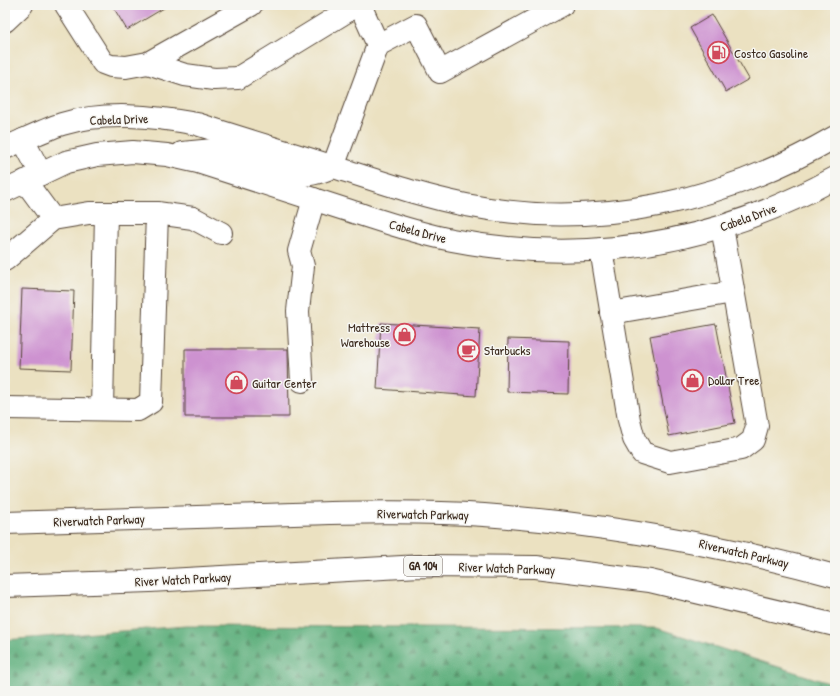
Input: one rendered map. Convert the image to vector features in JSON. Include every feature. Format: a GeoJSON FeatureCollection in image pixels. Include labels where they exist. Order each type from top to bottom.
{"type":"FeatureCollection","features":[{"type":"Feature","properties":{"kind":"street"},"geometry":{"type":"LineString","coordinates":[[5,21],[22,5]]}},
{"type":"Feature","properties":{"kind":"street"},"geometry":{"type":"LineString","coordinates":[[66,5],[103,63],[111,66],[126,67],[148,63],[251,5]]}},
{"type":"Feature","properties":{"kind":"street"},"geometry":{"type":"LineString","coordinates":[[148,63],[185,75],[214,79],[238,78],[359,5],[378,45]]}},
{"type":"Feature","properties":{"kind":"street"},"geometry":{"type":"LineString","coordinates":[[167,155],[213,150],[292,175],[304,176],[318,173],[333,167],[378,45],[416,26],[440,72],[562,5]]}},
{"type":"Feature","properties":{"kind":"street","name":"Cabela Drive"},"geometry":{"type":"LineString","coordinates":[[14,144],[62,124],[93,118],[128,116],[164,118],[197,124],[430,197],[501,211],[570,214],[639,209],[705,194],[772,170],[801,156],[835,136]]}},
{"type":"Feature","properties":{"kind":"street"},"geometry":{"type":"LineString","coordinates":[[14,144],[33,177],[53,219]]}},
{"type":"Feature","properties":{"kind":"street","name":"Cabela Drive"},"geometry":{"type":"LineString","coordinates":[[5,191],[66,162],[97,155],[133,152],[167,155],[198,162],[411,230],[452,240],[518,249],[553,251],[630,247],[702,234],[769,210],[804,195],[835,178]]}},
{"type":"Feature","properties":{"kind":"street"},"geometry":{"type":"LineString","coordinates":[[302,381],[298,310],[303,266],[299,251],[314,199]]}},
{"type":"Feature","properties":{"kind":"street"},"geometry":{"type":"LineString","coordinates":[[5,260],[53,219],[89,213],[157,213],[193,218],[221,233]]}},
{"type":"Feature","properties":{"kind":"street"},"geometry":{"type":"LineString","coordinates":[[102,409],[106,213]]}},
{"type":"Feature","properties":{"kind":"street"},"geometry":{"type":"LineString","coordinates":[[5,408],[138,410],[151,402],[157,213]]}},
{"type":"Feature","properties":{"kind":"street"},"geometry":{"type":"LineString","coordinates":[[601,249],[629,420],[634,439],[642,453],[670,462],[741,450],[753,440],[757,426],[722,227]]}},
{"type":"Feature","properties":{"kind":"street"},"geometry":{"type":"LineString","coordinates":[[611,313],[733,292]]}},
{"type":"Feature","properties":{"kind":"street","name":"Riverwatch Parkway"},"geometry":{"type":"LineString","coordinates":[[5,524],[365,512],[482,515],[586,525],[679,539],[778,560],[835,576]]}},
{"type":"Feature","properties":{"kind":"street"},"geometry":{"type":"LineString","coordinates":[[5,518],[34,522]]}},
{"type":"Feature","properties":{"kind":"street","name":"River Watch Parkway"},"geometry":{"type":"LineString","coordinates":[[5,586],[150,581],[420,566],[536,567],[650,580],[835,625]]}},
{"type":"Feature","properties":{"kind":"green space"},"geometry":{"type":"Polygon","coordinates":[[[186,626],[657,628],[835,685],[835,691],[5,691],[5,640],[186,626]]]}},
{"type":"Feature","properties":{"kind":"building"},"geometry":{"type":"Polygon","coordinates":[[[112,5],[169,5],[127,30],[112,5]]]}},
{"type":"Feature","properties":{"kind":"building","name":"Costco Gasoline"},"geometry":{"type":"Polygon","coordinates":[[[712,15],[749,79],[726,92],[690,28],[712,15]]]}},
{"type":"Feature","properties":{"kind":"building"},"geometry":{"type":"Polygon","coordinates":[[[22,289],[74,291],[71,370],[19,368],[22,289]]]}},
{"type":"Feature","properties":{"kind":"building"},"geometry":{"type":"Polygon","coordinates":[[[381,323],[480,329],[476,396],[377,389],[381,323]]]}},
{"type":"Feature","properties":{"kind":"building","name":"Dollar Tree"},"geometry":{"type":"Polygon","coordinates":[[[716,324],[735,423],[669,436],[650,336],[716,324]]]}},
{"type":"Feature","properties":{"kind":"building"},"geometry":{"type":"Polygon","coordinates":[[[508,339],[569,341],[568,394],[507,392],[508,339]]]}},
{"type":"Feature","properties":{"kind":"building","name":"Guitar Center"},"geometry":{"type":"Polygon","coordinates":[[[185,349],[288,349],[289,417],[185,417],[185,349]]]}},
{"type":"Feature","properties":{"kind":"place","name":"Costco Gasoline"},"geometry":{"type":"Point","coordinates":[719,53]}},
{"type":"Feature","properties":{"kind":"place","name":"Mattress Warehouse"},"geometry":{"type":"Point","coordinates":[405,334]}},
{"type":"Feature","properties":{"kind":"place","name":"Starbucks"},"geometry":{"type":"Point","coordinates":[469,350]}},
{"type":"Feature","properties":{"kind":"place","name":"Dollar Tree"},"geometry":{"type":"Point","coordinates":[693,380]}},
{"type":"Feature","properties":{"kind":"place","name":"Guitar Center"},"geometry":{"type":"Point","coordinates":[237,383]}}]}
